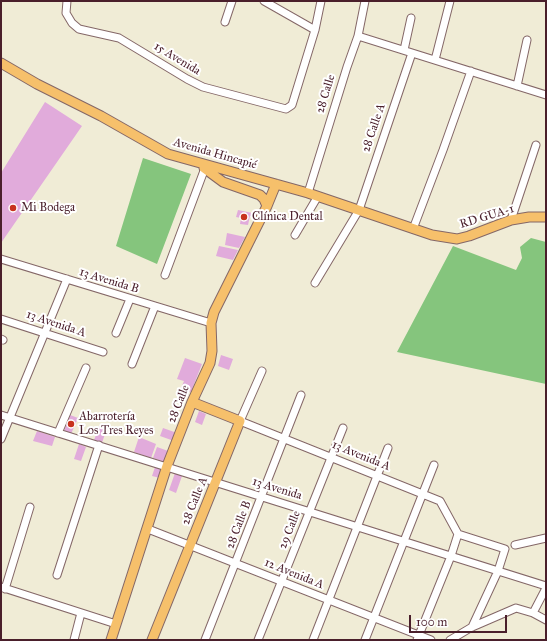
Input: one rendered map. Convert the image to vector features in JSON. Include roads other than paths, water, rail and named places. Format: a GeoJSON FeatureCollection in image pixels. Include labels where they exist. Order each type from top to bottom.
{"type":"FeatureCollection","features":[{"type":"Feature","properties":{"kind":"main road","name":"Avenida Hincapié"},"geometry":{"type":"LineString","coordinates":[[1,63],[66,100],[101,116],[151,146],[168,154],[192,162],[318,196],[413,229]]}},
{"type":"Feature","properties":{"kind":"main road"},"geometry":{"type":"LineString","coordinates":[[192,162],[206,168],[223,182],[260,195],[264,199],[267,206]]}},
{"type":"Feature","properties":{"kind":"main road","name":"28 Calle"},"geometry":{"type":"LineString","coordinates":[[111,640],[148,529],[167,466],[212,356],[211,323],[214,312],[267,206],[276,184]]}},
{"type":"Feature","properties":{"kind":"main road","name":"RD GUA-1"},"geometry":{"type":"LineString","coordinates":[[413,229],[444,238],[457,239],[511,220],[529,217],[546,217]]}},
{"type":"Feature","properties":{"kind":"main road","name":"13 Avenida A"},"geometry":{"type":"LineString","coordinates":[[192,402],[240,421]]}},
{"type":"Feature","properties":{"kind":"main road","name":"28 Calle A"},"geometry":{"type":"LineString","coordinates":[[152,640],[240,421]]}},
{"type":"Feature","properties":{"kind":"street","name":"15 Avenida"},"geometry":{"type":"LineString","coordinates":[[67,1],[66,13],[72,23],[79,28],[119,38],[203,87],[286,109],[292,105],[315,30]]}},
{"type":"Feature","properties":{"kind":"street"},"geometry":{"type":"LineString","coordinates":[[225,22],[232,1]]}},
{"type":"Feature","properties":{"kind":"street"},"geometry":{"type":"LineString","coordinates":[[264,1],[315,30],[321,1]]}},
{"type":"Feature","properties":{"kind":"street","name":"28 Calle"},"geometry":{"type":"LineString","coordinates":[[308,193],[358,36],[365,1]]}},
{"type":"Feature","properties":{"kind":"street"},"geometry":{"type":"LineString","coordinates":[[435,60],[450,1]]}},
{"type":"Feature","properties":{"kind":"street"},"geometry":{"type":"LineString","coordinates":[[404,50],[411,18]]}},
{"type":"Feature","properties":{"kind":"street"},"geometry":{"type":"LineString","coordinates":[[358,36],[546,95]]}},
{"type":"Feature","properties":{"kind":"street"},"geometry":{"type":"LineString","coordinates":[[517,86],[527,40]]}},
{"type":"Feature","properties":{"kind":"street","name":"28 Calle A"},"geometry":{"type":"LineString","coordinates":[[315,283],[359,210],[412,54]]}},
{"type":"Feature","properties":{"kind":"street"},"geometry":{"type":"LineString","coordinates":[[413,229],[443,150],[470,71]]}},
{"type":"Feature","properties":{"kind":"street"},"geometry":{"type":"LineString","coordinates":[[511,220],[536,146]]}},
{"type":"Feature","properties":{"kind":"street"},"geometry":{"type":"LineString","coordinates":[[165,275],[206,168]]}},
{"type":"Feature","properties":{"kind":"street"},"geometry":{"type":"LineString","coordinates":[[296,235],[318,196]]}},
{"type":"Feature","properties":{"kind":"street","name":"13 Avenida B"},"geometry":{"type":"LineString","coordinates":[[1,259],[211,323]]}},
{"type":"Feature","properties":{"kind":"street"},"geometry":{"type":"LineString","coordinates":[[1,439],[5,416],[26,380],[67,279]]}},
{"type":"Feature","properties":{"kind":"street"},"geometry":{"type":"LineString","coordinates":[[116,333],[130,298]]}},
{"type":"Feature","properties":{"kind":"street"},"geometry":{"type":"LineString","coordinates":[[132,364],[155,306]]}},
{"type":"Feature","properties":{"kind":"street","name":"13 Avenida A"},"geometry":{"type":"LineString","coordinates":[[1,319],[103,352]]}},
{"type":"Feature","properties":{"kind":"street"},"geometry":{"type":"LineString","coordinates":[[58,433],[86,368]]}},
{"type":"Feature","properties":{"kind":"street","name":"28 Calle A"},"geometry":{"type":"LineString","coordinates":[[240,421],[262,371]]}},
{"type":"Feature","properties":{"kind":"street","name":"28 Calle B"},"geometry":{"type":"LineString","coordinates":[[206,640],[301,395]]}},
{"type":"Feature","properties":{"kind":"street","name":"13 Avenida"},"geometry":{"type":"LineString","coordinates":[[5,416],[404,540],[546,587]]}},
{"type":"Feature","properties":{"kind":"street","name":"13 Avenida A"},"geometry":{"type":"LineString","coordinates":[[240,421],[440,501],[458,534]]}},
{"type":"Feature","properties":{"kind":"street","name":"29 Calle"},"geometry":{"type":"LineString","coordinates":[[258,640],[343,428]]}},
{"type":"Feature","properties":{"kind":"street"},"geometry":{"type":"LineString","coordinates":[[57,575],[99,445]]}},
{"type":"Feature","properties":{"kind":"street"},"geometry":{"type":"LineString","coordinates":[[313,640],[388,448]]}},
{"type":"Feature","properties":{"kind":"street"},"geometry":{"type":"LineString","coordinates":[[365,640],[434,465]]}},
{"type":"Feature","properties":{"kind":"street"},"geometry":{"type":"LineString","coordinates":[[30,508],[2,588],[116,624]]}},
{"type":"Feature","properties":{"kind":"street","name":"12 Avenida A"},"geometry":{"type":"LineString","coordinates":[[148,529],[374,618],[418,638],[431,640]]}},
{"type":"Feature","properties":{"kind":"street"},"geometry":{"type":"LineString","coordinates":[[418,638],[451,556],[458,534],[505,549],[498,571],[472,627]]}},
{"type":"Feature","properties":{"kind":"street"},"geometry":{"type":"LineString","coordinates":[[515,545],[546,538]]}},
{"type":"Feature","properties":{"kind":"street"},"geometry":{"type":"LineString","coordinates":[[533,613],[546,587]]}},
{"type":"Feature","properties":{"kind":"street"},"geometry":{"type":"LineString","coordinates":[[450,640],[472,627],[516,608],[533,613],[546,620]]}},
{"type":"Feature","properties":{"kind":"street"},"geometry":{"type":"LineString","coordinates":[[74,640],[81,613]]}},
{"type":"Feature","properties":{"kind":"place","name":"Mi Bodega"},"geometry":{"type":"Point","coordinates":[13,208]}},
{"type":"Feature","properties":{"kind":"place","name":"Clínica Dental"},"geometry":{"type":"Point","coordinates":[244,217]}},
{"type":"Feature","properties":{"kind":"place","name":"Abarrotería Los Tres Reyes"},"geometry":{"type":"Point","coordinates":[71,424]}}]}
